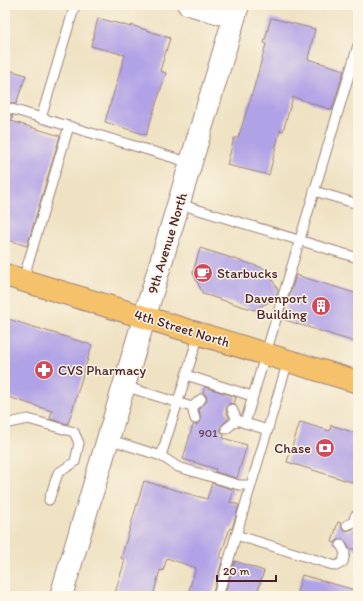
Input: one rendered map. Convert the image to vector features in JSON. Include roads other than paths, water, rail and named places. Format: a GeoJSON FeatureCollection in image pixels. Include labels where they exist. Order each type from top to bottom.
{"type":"FeatureCollection","features":[{"type":"Feature","properties":{"kind":"main road","name":"4th Street North"},"geometry":{"type":"LineString","coordinates":[[14,277],[358,382]]}},
{"type":"Feature","properties":{"kind":"street"},"geometry":{"type":"LineString","coordinates":[[187,5],[236,12]]}},
{"type":"Feature","properties":{"kind":"street","name":"9th Avenue North"},"geometry":{"type":"LineString","coordinates":[[61,596],[236,12]]}},
{"type":"Feature","properties":{"kind":"lane"},"geometry":{"type":"LineString","coordinates":[[41,118],[75,5]]}},
{"type":"Feature","properties":{"kind":"lane"},"geometry":{"type":"LineString","coordinates":[[226,429],[241,422],[252,396],[358,45]]}},
{"type":"Feature","properties":{"kind":"lane"},"geometry":{"type":"LineString","coordinates":[[5,107],[191,163]]}},
{"type":"Feature","properties":{"kind":"lane"},"geometry":{"type":"LineString","coordinates":[[14,277],[70,126]]}},
{"type":"Feature","properties":{"kind":"lane"},"geometry":{"type":"LineString","coordinates":[[314,191],[358,204]]}},
{"type":"Feature","properties":{"kind":"lane"},"geometry":{"type":"LineString","coordinates":[[179,204],[358,258]]}},
{"type":"Feature","properties":{"kind":"lane"},"geometry":{"type":"LineString","coordinates":[[161,456],[199,334]]}},
{"type":"Feature","properties":{"kind":"lane"},"geometry":{"type":"LineString","coordinates":[[218,596],[288,361]]}},
{"type":"Feature","properties":{"kind":"lane"},"geometry":{"type":"LineString","coordinates":[[186,375],[252,396]]}},
{"type":"Feature","properties":{"kind":"lane"},"geometry":{"type":"LineString","coordinates":[[124,386],[192,407]]}},
{"type":"Feature","properties":{"kind":"lane"},"geometry":{"type":"LineString","coordinates":[[192,407],[201,399]]}},
{"type":"Feature","properties":{"kind":"lane"},"geometry":{"type":"LineString","coordinates":[[192,407],[195,419]]}},
{"type":"Feature","properties":{"kind":"lane"},"geometry":{"type":"LineString","coordinates":[[232,409],[241,422],[268,430]]}},
{"type":"Feature","properties":{"kind":"lane"},"geometry":{"type":"LineString","coordinates":[[5,424],[28,419],[74,432],[79,443],[75,462],[58,473],[49,500]]}},
{"type":"Feature","properties":{"kind":"lane"},"geometry":{"type":"LineString","coordinates":[[108,439],[161,456],[178,467],[239,485],[251,485]]}},
{"type":"Feature","properties":{"kind":"lane"},"geometry":{"type":"LineString","coordinates":[[236,535],[336,566],[343,562],[346,549]]}},
{"type":"Feature","properties":{"kind":"place","name":"Starbucks"},"geometry":{"type":"Point","coordinates":[203,273]}},
{"type":"Feature","properties":{"kind":"place","name":"Davenport Building"},"geometry":{"type":"Point","coordinates":[321,306]}},
{"type":"Feature","properties":{"kind":"place","name":"CVS Pharmacy"},"geometry":{"type":"Point","coordinates":[44,370]}},
{"type":"Feature","properties":{"kind":"place","name":"Chase"},"geometry":{"type":"Point","coordinates":[325,448]}}]}
